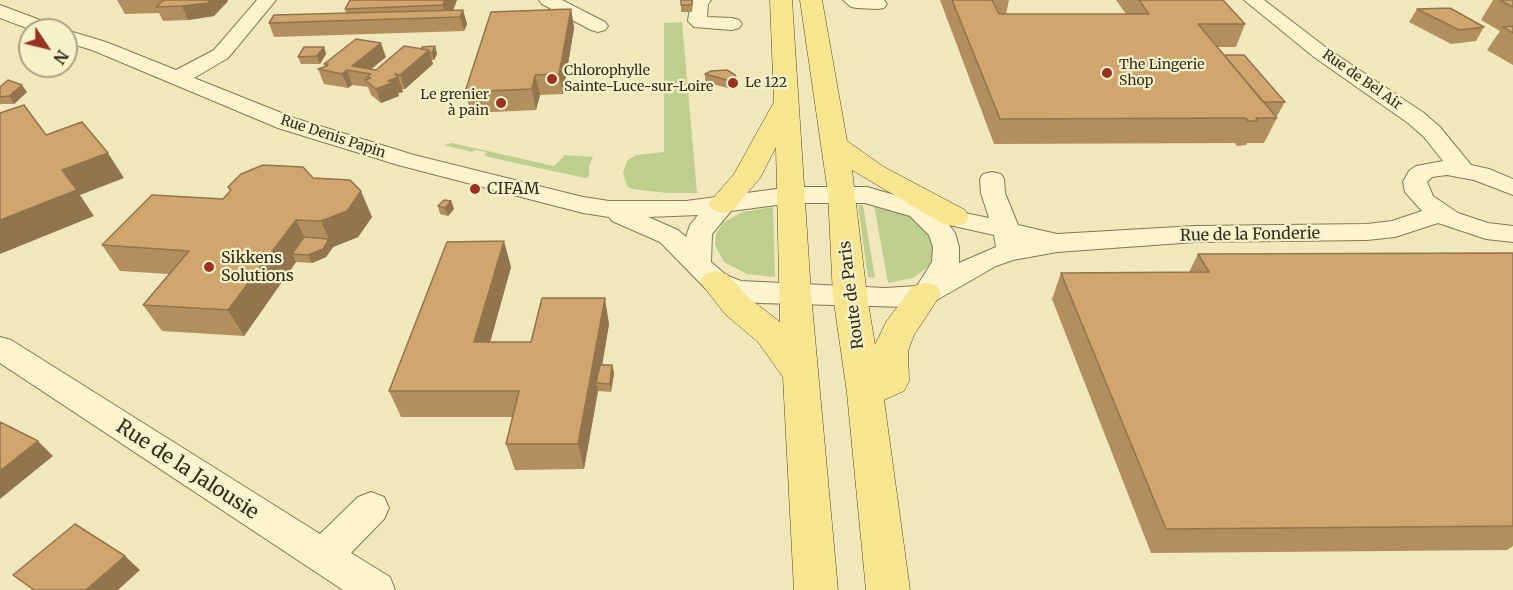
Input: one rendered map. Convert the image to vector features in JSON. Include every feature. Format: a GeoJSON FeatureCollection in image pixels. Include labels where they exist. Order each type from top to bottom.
{"type":"FeatureCollection","features":[{"type":"Feature","properties":{"kind":"main road"},"geometry":{"type":"LineString","coordinates":[[781,0],[795,294],[816,590]]}},
{"type":"Feature","properties":{"kind":"main road","name":"Route de Paris"},"geometry":{"type":"LineString","coordinates":[[811,0],[842,193],[850,296],[865,393],[888,590]]}},
{"type":"Feature","properties":{"kind":"main road"},"geometry":{"type":"LineString","coordinates":[[723,204],[746,178],[786,103]]}},
{"type":"Feature","properties":{"kind":"main road"},"geometry":{"type":"LineString","coordinates":[[835,145],[874,173],[954,217]]}},
{"type":"Feature","properties":{"kind":"main road"},"geometry":{"type":"LineString","coordinates":[[707,272],[737,306],[770,333],[800,374]]}},
{"type":"Feature","properties":{"kind":"main road"},"geometry":{"type":"LineString","coordinates":[[865,393],[891,381],[890,351],[898,331],[925,294]]}},
{"type":"Feature","properties":{"kind":"street"},"geometry":{"type":"LineString","coordinates":[[178,78],[215,59],[231,46],[267,0]]}},
{"type":"Feature","properties":{"kind":"street"},"geometry":{"type":"LineString","coordinates":[[548,0],[598,26]]}},
{"type":"Feature","properties":{"kind":"street"},"geometry":{"type":"LineString","coordinates":[[702,0],[699,1],[697,21],[732,24]]}},
{"type":"Feature","properties":{"kind":"street"},"geometry":{"type":"LineString","coordinates":[[852,0],[857,3],[883,2]]}},
{"type":"Feature","properties":{"kind":"street","name":"Rue de Bel Air"},"geometry":{"type":"LineString","coordinates":[[1253,0],[1321,53],[1416,118],[1432,132],[1461,170]]}},
{"type":"Feature","properties":{"kind":"street","name":"Rue Denis Papin"},"geometry":{"type":"LineString","coordinates":[[78,40],[178,78],[286,123],[355,145],[521,191],[609,209]]}},
{"type":"Feature","properties":{"kind":"street"},"geometry":{"type":"LineString","coordinates":[[1513,188],[1486,176],[1461,170],[1432,170],[1421,174],[1416,180],[1415,187],[1419,195],[1440,214],[1471,228],[1513,234]]}},
{"type":"Feature","properties":{"kind":"street"},"geometry":{"type":"LineString","coordinates":[[992,179],[993,193],[1007,241]]}},
{"type":"Feature","properties":{"kind":"street"},"geometry":{"type":"LineString","coordinates":[[609,209],[686,209],[792,195],[842,193],[867,195],[934,215],[954,217],[1007,241]]}},
{"type":"Feature","properties":{"kind":"street"},"geometry":{"type":"LineString","coordinates":[[707,272],[699,234],[703,225],[723,204]]}},
{"type":"Feature","properties":{"kind":"street"},"geometry":{"type":"LineString","coordinates":[[609,209],[669,236],[707,272],[738,290],[850,296],[908,297],[925,294],[986,260],[1007,241]]}},
{"type":"Feature","properties":{"kind":"street"},"geometry":{"type":"LineString","coordinates":[[917,209],[942,233],[946,247],[946,262],[925,294]]}},
{"type":"Feature","properties":{"kind":"street","name":"Rue de la Fonderie"},"geometry":{"type":"LineString","coordinates":[[1007,241],[1057,243],[1195,234],[1367,232],[1395,229],[1440,214]]}},
{"type":"Feature","properties":{"kind":"street","name":"Rue de la Jalousie"},"geometry":{"type":"LineString","coordinates":[[0,348],[376,590]]}},
{"type":"Feature","properties":{"kind":"street"},"geometry":{"type":"LineString","coordinates":[[323,556],[371,508]]}},
{"type":"Feature","properties":{"kind":"green space"},"geometry":{"type":"Polygon","coordinates":[[[682,22],[697,193],[632,189],[627,186],[623,173],[627,161],[636,155],[664,152],[664,23],[682,22]]]}},
{"type":"Feature","properties":{"kind":"green space"},"geometry":{"type":"Polygon","coordinates":[[[452,143],[554,166],[565,155],[593,157],[589,166],[589,177],[585,178],[484,156],[487,152],[475,150],[472,152],[444,145],[452,143]]]}},
{"type":"Feature","properties":{"kind":"green space"},"geometry":{"type":"Polygon","coordinates":[[[858,205],[863,205],[875,278],[868,277],[858,205]]]}},
{"type":"Feature","properties":{"kind":"green space"},"geometry":{"type":"Polygon","coordinates":[[[874,205],[911,216],[922,224],[935,242],[930,265],[913,278],[888,283],[874,205]]]}},
{"type":"Feature","properties":{"kind":"green space"},"geometry":{"type":"Polygon","coordinates":[[[773,207],[775,277],[747,274],[724,262],[715,245],[716,234],[723,223],[742,212],[773,207]]]}},
{"type":"Feature","properties":{"kind":"building"},"geometry":{"type":"Polygon","coordinates":[[[164,0],[210,0],[208,3],[156,7],[164,0]]]}},
{"type":"Feature","properties":{"kind":"building"},"geometry":{"type":"Polygon","coordinates":[[[350,0],[445,0],[443,5],[345,9],[350,0]]]}},
{"type":"Feature","properties":{"kind":"building"},"geometry":{"type":"Polygon","coordinates":[[[681,0],[692,0],[692,5],[681,5],[681,0]]]}},
{"type":"Feature","properties":{"kind":"building"},"geometry":{"type":"Polygon","coordinates":[[[952,0],[992,0],[999,14],[1149,14],[1139,0],[1223,0],[1245,24],[1198,24],[1277,118],[1256,118],[1258,121],[1248,121],[1246,118],[1000,119],[952,0]]]}},
{"type":"Feature","properties":{"kind":"building"},"geometry":{"type":"Polygon","coordinates":[[[1500,0],[1513,0],[1513,7],[1500,0]]]}},
{"type":"Feature","properties":{"kind":"building"},"geometry":{"type":"Polygon","coordinates":[[[1450,8],[1484,27],[1459,30],[1417,9],[1450,8]]]}},
{"type":"Feature","properties":{"kind":"building"},"geometry":{"type":"Polygon","coordinates":[[[571,9],[559,74],[535,75],[532,89],[465,92],[491,12],[571,9]]]}},
{"type":"Feature","properties":{"kind":"building"},"geometry":{"type":"Polygon","coordinates":[[[463,10],[460,17],[269,23],[274,15],[463,10]]]}},
{"type":"Feature","properties":{"kind":"building"},"geometry":{"type":"Polygon","coordinates":[[[1513,26],[1513,33],[1503,27],[1513,26]]]}},
{"type":"Feature","properties":{"kind":"building"},"geometry":{"type":"Polygon","coordinates":[[[356,39],[381,43],[352,66],[376,70],[404,46],[429,50],[400,75],[395,74],[398,77],[388,81],[394,82],[376,89],[365,80],[371,78],[367,77],[371,74],[347,70],[342,74],[318,69],[327,66],[328,64],[324,64],[356,39]]]}},
{"type":"Feature","properties":{"kind":"building"},"geometry":{"type":"Polygon","coordinates":[[[435,46],[432,53],[421,49],[422,47],[435,46]]]}},
{"type":"Feature","properties":{"kind":"building"},"geometry":{"type":"Polygon","coordinates":[[[304,47],[324,47],[317,56],[298,57],[304,47]]]}},
{"type":"Feature","properties":{"kind":"building"},"geometry":{"type":"Polygon","coordinates":[[[1224,55],[1244,55],[1285,102],[1263,102],[1224,55]]]}},
{"type":"Feature","properties":{"kind":"building"},"geometry":{"type":"Polygon","coordinates":[[[727,70],[735,75],[737,80],[734,82],[705,74],[711,71],[727,70]]]}},
{"type":"Feature","properties":{"kind":"building"},"geometry":{"type":"Polygon","coordinates":[[[8,80],[22,85],[9,96],[0,97],[0,87],[8,80]]]}},
{"type":"Feature","properties":{"kind":"building"},"geometry":{"type":"Polygon","coordinates":[[[24,105],[46,135],[82,122],[108,153],[62,170],[77,190],[0,220],[0,113],[24,105]]]}},
{"type":"Feature","properties":{"kind":"building"},"geometry":{"type":"Polygon","coordinates":[[[263,165],[303,167],[313,178],[350,180],[361,191],[347,211],[321,221],[296,220],[228,310],[143,305],[189,251],[102,245],[152,195],[223,199],[231,190],[228,187],[241,174],[263,165]]]}},
{"type":"Feature","properties":{"kind":"building"},"geometry":{"type":"Polygon","coordinates":[[[444,200],[451,201],[445,208],[438,206],[444,200]]]}},
{"type":"Feature","properties":{"kind":"building"},"geometry":{"type":"Polygon","coordinates":[[[304,237],[329,239],[323,249],[308,255],[292,254],[304,237]]]}},
{"type":"Feature","properties":{"kind":"building"},"geometry":{"type":"Polygon","coordinates":[[[504,241],[474,342],[531,342],[542,298],[605,298],[578,444],[506,444],[519,391],[389,391],[447,242],[504,241]]]}},
{"type":"Feature","properties":{"kind":"building"},"geometry":{"type":"Polygon","coordinates":[[[1513,253],[1513,526],[1166,529],[1061,273],[1209,272],[1198,254],[1513,253]]]}},
{"type":"Feature","properties":{"kind":"building"},"geometry":{"type":"Polygon","coordinates":[[[600,365],[612,365],[610,384],[596,383],[600,365]]]}},
{"type":"Feature","properties":{"kind":"building"},"geometry":{"type":"Polygon","coordinates":[[[0,422],[38,441],[0,471],[0,422]]]}},
{"type":"Feature","properties":{"kind":"building"},"geometry":{"type":"Polygon","coordinates":[[[75,524],[125,556],[86,590],[34,590],[13,575],[75,524]]]}},
{"type":"Feature","properties":{"kind":"place","name":"The Lingerie Shop"},"geometry":{"type":"Point","coordinates":[1107,73]}},
{"type":"Feature","properties":{"kind":"place","name":"Chlorophylle Sainte-Luce-sur-Loire"},"geometry":{"type":"Point","coordinates":[552,79]}},
{"type":"Feature","properties":{"kind":"place","name":"Le 122"},"geometry":{"type":"Point","coordinates":[733,83]}},
{"type":"Feature","properties":{"kind":"place","name":"Le grenier à pain"},"geometry":{"type":"Point","coordinates":[501,103]}},
{"type":"Feature","properties":{"kind":"place","name":"CIFAM"},"geometry":{"type":"Point","coordinates":[475,189]}},
{"type":"Feature","properties":{"kind":"place","name":"Sikkens Solutions"},"geometry":{"type":"Point","coordinates":[209,267]}}]}
